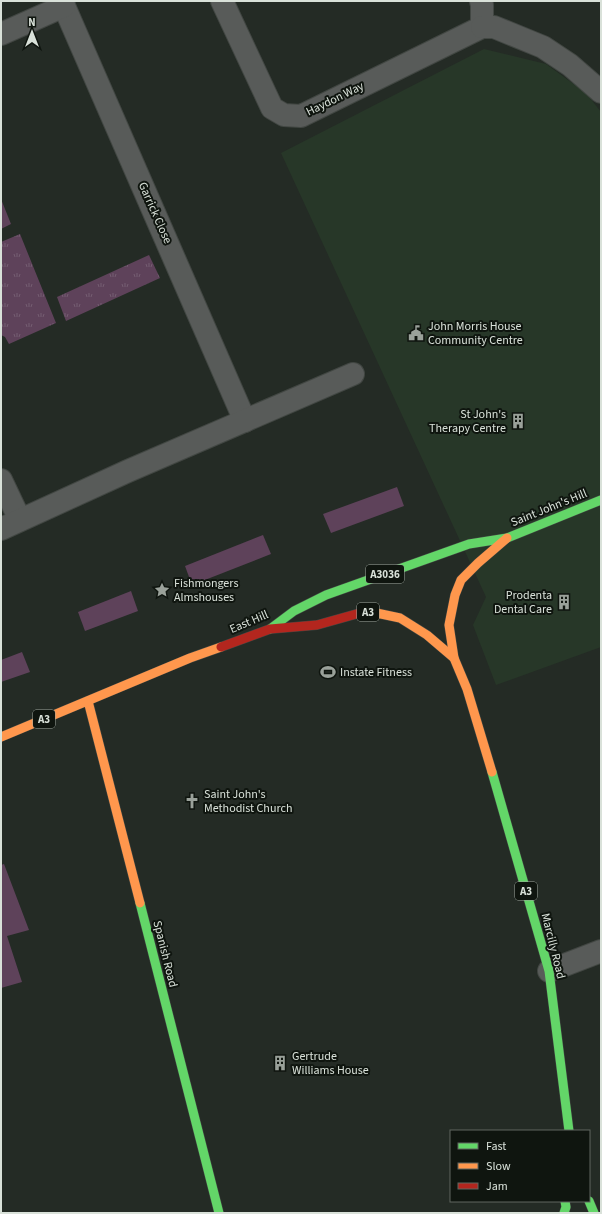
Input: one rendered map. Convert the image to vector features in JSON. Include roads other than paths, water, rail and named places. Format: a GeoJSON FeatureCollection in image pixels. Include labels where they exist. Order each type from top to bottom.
{"type":"FeatureCollection","features":[{"type":"Feature","properties":{"kind":"main road","name":"Saint John's Hill"},"geometry":{"type":"LineString","coordinates":[[507,538],[601,500]]}},
{"type":"Feature","properties":{"kind":"main road","name":"East Hill"},"geometry":{"type":"LineString","coordinates":[[1,737],[190,658],[270,629],[294,611],[326,595],[469,544],[507,538]]}},
{"type":"Feature","properties":{"kind":"main road","name":"Marcilly Road"},"geometry":{"type":"LineString","coordinates":[[507,538],[478,562],[461,580],[455,595],[449,625],[454,658],[467,689],[480,728],[549,971],[569,1130]]}},
{"type":"Feature","properties":{"kind":"main road","name":"Marcilly Road"},"geometry":{"type":"LineString","coordinates":[[270,629],[317,625],[369,611],[400,618],[427,635],[454,658]]}},
{"type":"Feature","properties":{"kind":"main road","name":"Spanish Road"},"geometry":{"type":"LineString","coordinates":[[88,701],[219,1213]]}},
{"type":"Feature","properties":{"kind":"main road"},"geometry":{"type":"LineString","coordinates":[[564,1213],[566,1208],[565,1202]]}},
{"type":"Feature","properties":{"kind":"main road"},"geometry":{"type":"LineString","coordinates":[[589,1202],[594,1213]]}},
{"type":"Feature","properties":{"kind":"street","name":"Haydon Way"},"geometry":{"type":"LineString","coordinates":[[222,1],[272,108],[284,115],[301,116],[482,27]]}},
{"type":"Feature","properties":{"kind":"street"},"geometry":{"type":"LineString","coordinates":[[481,1],[483,10],[482,27],[494,27],[543,47],[570,65],[601,92]]}},
{"type":"Feature","properties":{"kind":"street","name":"Garrick Close"},"geometry":{"type":"LineString","coordinates":[[1,34],[63,4],[245,421]]}},
{"type":"Feature","properties":{"kind":"street"},"geometry":{"type":"LineString","coordinates":[[1,480],[10,524],[353,374]]}},
{"type":"Feature","properties":{"kind":"street"},"geometry":{"type":"LineString","coordinates":[[549,971],[601,951]]}},
{"type":"Feature","properties":{"kind":"place","name":"John Morris House Community Centre"},"geometry":{"type":"Point","coordinates":[416,333]}},
{"type":"Feature","properties":{"kind":"place","name":"St John's Therapy Centre"},"geometry":{"type":"Point","coordinates":[518,421]}},
{"type":"Feature","properties":{"kind":"place","name":"Fishmongers Almshouses"},"geometry":{"type":"Point","coordinates":[162,590]}},
{"type":"Feature","properties":{"kind":"place","name":"Prodenta Dental Care"},"geometry":{"type":"Point","coordinates":[564,602]}},
{"type":"Feature","properties":{"kind":"place","name":"Instate Fitness"},"geometry":{"type":"Point","coordinates":[328,672]}},
{"type":"Feature","properties":{"kind":"place","name":"Saint John's Methodist Church"},"geometry":{"type":"Point","coordinates":[192,801]}},
{"type":"Feature","properties":{"kind":"place","name":"Gertrude Williams House"},"geometry":{"type":"Point","coordinates":[280,1063]}}]}
